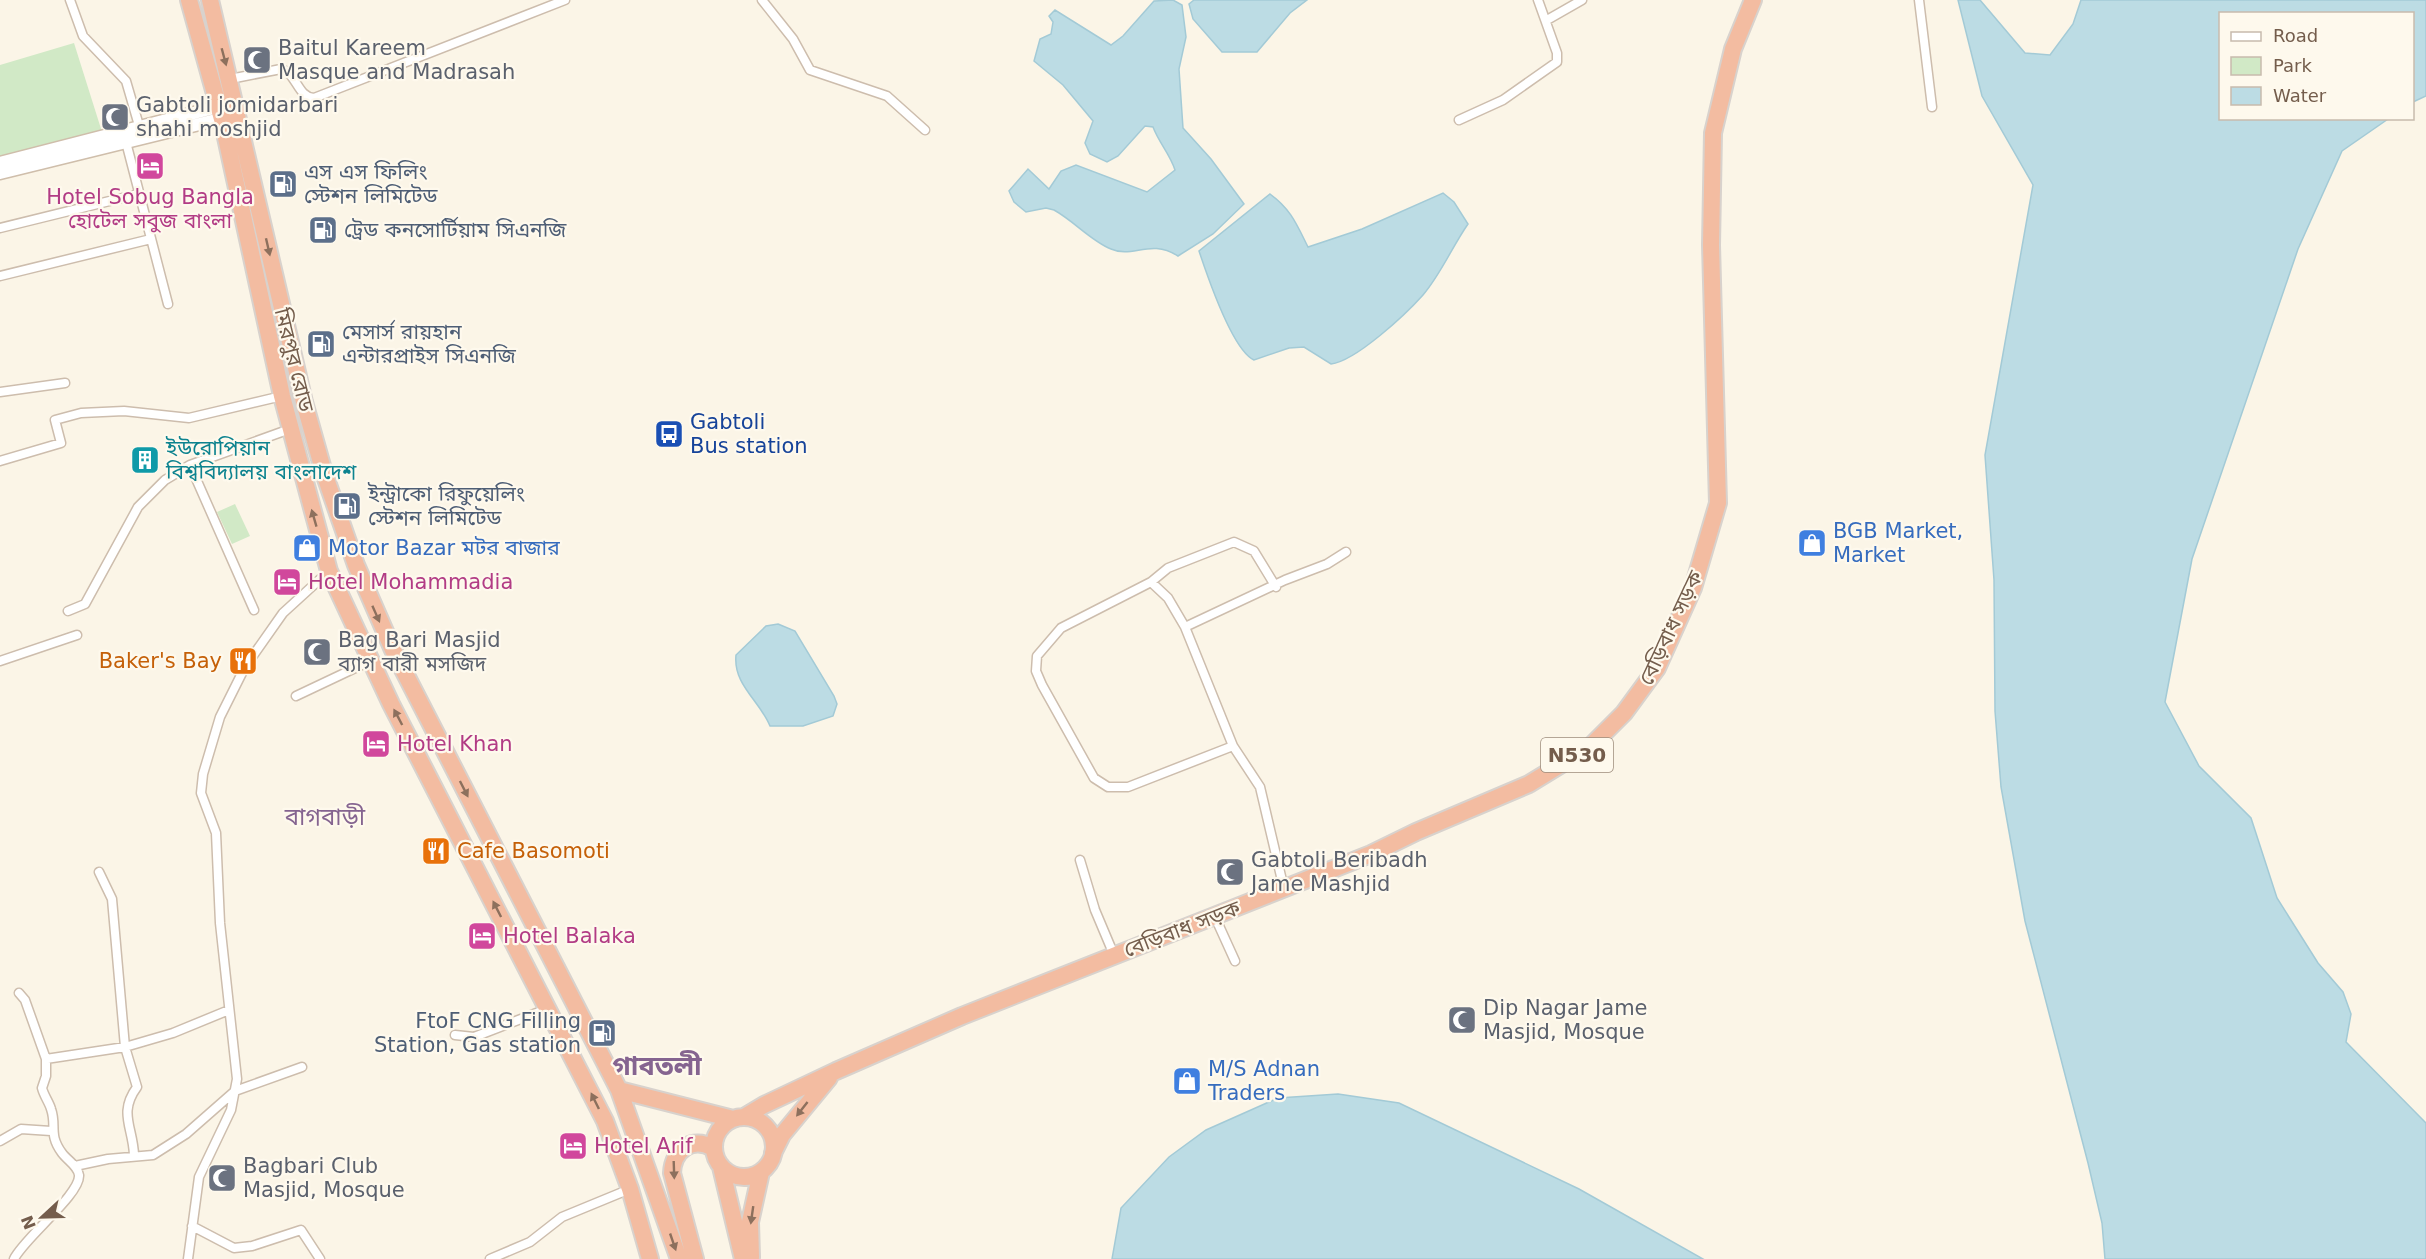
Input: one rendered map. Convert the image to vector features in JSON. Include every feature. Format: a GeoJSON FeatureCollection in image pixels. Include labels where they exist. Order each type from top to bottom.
{"type":"FeatureCollection","features":[{"type":"Feature","properties":{"kind":"highway","name":"মিরপুর রোড"},"geometry":{"type":"LineString","coordinates":[[189,0],[228,111],[324,473],[356,565],[393,650],[619,1090],[679,1259]]}},
{"type":"Feature","properties":{"kind":"highway","name":"মিরপুর রোড"},"geometry":{"type":"LineString","coordinates":[[210,0],[230,79],[228,111],[282,396],[329,571],[370,661],[605,1121],[630,1189],[650,1259]]}},
{"type":"Feature","properties":{"kind":"highway","name":"বেড়িবাধ সড়ক"},"geometry":{"type":"LineString","coordinates":[[738,1118],[836,1071],[962,1016],[1215,917],[1497,799],[1591,746],[1609,729],[1658,668],[1694,588],[1718,502],[1711,245],[1713,133],[1733,49],[1753,0]]}},
{"type":"Feature","properties":{"kind":"highway","name":"বেড়িবাধ সড়ক"},"geometry":{"type":"LineString","coordinates":[[774,1152],[787,1128],[836,1071]]}},
{"type":"Feature","properties":{"kind":"highway"},"geometry":{"type":"LineString","coordinates":[[619,1090],[763,1124],[770,1132],[774,1152],[761,1172],[750,1222],[751,1259]]}},
{"type":"Feature","properties":{"kind":"highway"},"geometry":{"type":"LineString","coordinates":[[738,1118],[718,1131],[713,1148],[721,1167],[743,1259]]}},
{"type":"Feature","properties":{"kind":"highway"},"geometry":{"type":"LineString","coordinates":[[695,1259],[672,1173],[672,1162],[682,1148],[691,1144],[699,1143],[713,1148]]}},
{"type":"Feature","properties":{"kind":"highway"},"geometry":{"type":"LineString","coordinates":[[721,1167],[736,1177],[753,1176],[761,1172]]}},
{"type":"Feature","properties":{"kind":"main road"},"geometry":{"type":"LineString","coordinates":[[0,163],[140,129],[228,111]]}},
{"type":"Feature","properties":{"kind":"main road"},"geometry":{"type":"LineString","coordinates":[[0,173],[126,142],[228,111]]}},
{"type":"Feature","properties":{"kind":"street"},"geometry":{"type":"LineString","coordinates":[[70,0],[83,36],[94,51],[126,81],[140,129]]}},
{"type":"Feature","properties":{"kind":"street"},"geometry":{"type":"LineString","coordinates":[[230,79],[281,69],[289,73],[304,95],[314,98],[564,0]]}},
{"type":"Feature","properties":{"kind":"street"},"geometry":{"type":"LineString","coordinates":[[762,0],[793,39],[810,70],[887,96],[925,130]]}},
{"type":"Feature","properties":{"kind":"street"},"geometry":{"type":"LineString","coordinates":[[1459,120],[1503,100],[1557,62],[1547,20],[1538,0]]}},
{"type":"Feature","properties":{"kind":"street"},"geometry":{"type":"LineString","coordinates":[[1547,20],[1582,0]]}},
{"type":"Feature","properties":{"kind":"street"},"geometry":{"type":"LineString","coordinates":[[1919,0],[1932,108]]}},
{"type":"Feature","properties":{"kind":"street"},"geometry":{"type":"LineString","coordinates":[[126,142],[168,304]]}},
{"type":"Feature","properties":{"kind":"street"},"geometry":{"type":"LineString","coordinates":[[0,228],[138,194]]}},
{"type":"Feature","properties":{"kind":"street"},"geometry":{"type":"LineString","coordinates":[[0,276],[151,239]]}},
{"type":"Feature","properties":{"kind":"street"},"geometry":{"type":"LineString","coordinates":[[0,392],[66,382]]}},
{"type":"Feature","properties":{"kind":"street"},"geometry":{"type":"LineString","coordinates":[[0,461],[61,443],[55,420],[81,413],[152,412],[189,418],[282,396]]}},
{"type":"Feature","properties":{"kind":"street"},"geometry":{"type":"LineString","coordinates":[[68,611],[85,604],[138,507],[165,480],[190,465],[290,429]]}},
{"type":"Feature","properties":{"kind":"street"},"geometry":{"type":"LineString","coordinates":[[190,465],[254,610]]}},
{"type":"Feature","properties":{"kind":"street"},"geometry":{"type":"LineString","coordinates":[[1233,746],[1128,787],[1108,787],[1094,778],[1042,685],[1036,671],[1037,656],[1061,628],[1151,582],[1168,568],[1234,542],[1254,551],[1276,587]]}},
{"type":"Feature","properties":{"kind":"street"},"geometry":{"type":"LineString","coordinates":[[1185,627],[1276,587],[1285,580],[1327,564],[1346,552]]}},
{"type":"Feature","properties":{"kind":"street"},"geometry":{"type":"LineString","coordinates":[[188,1259],[199,1177],[231,1110],[237,1066],[229,1010],[218,894],[216,833],[201,793],[203,774],[220,717],[245,668],[284,613],[329,571]]}},
{"type":"Feature","properties":{"kind":"street"},"geometry":{"type":"LineString","coordinates":[[1151,582],[1168,598],[1185,627],[1233,746],[1260,786],[1284,889]]}},
{"type":"Feature","properties":{"kind":"street"},"geometry":{"type":"LineString","coordinates":[[0,661],[77,635]]}},
{"type":"Feature","properties":{"kind":"street"},"geometry":{"type":"LineString","coordinates":[[296,696],[370,661]]}},
{"type":"Feature","properties":{"kind":"street"},"geometry":{"type":"LineString","coordinates":[[1080,860],[1095,910],[1114,955]]}},
{"type":"Feature","properties":{"kind":"street"},"geometry":{"type":"LineString","coordinates":[[99,872],[112,899],[125,1047],[136,1087],[126,1101],[126,1115],[133,1138],[134,1155]]}},
{"type":"Feature","properties":{"kind":"street"},"geometry":{"type":"LineString","coordinates":[[1215,917],[1235,961]]}},
{"type":"Feature","properties":{"kind":"street"},"geometry":{"type":"LineString","coordinates":[[14,1259],[74,1190],[79,1174],[75,1166],[60,1150],[51,1131],[53,1118],[42,1088],[46,1076],[45,1059],[25,1000],[19,993]]}},
{"type":"Feature","properties":{"kind":"street"},"geometry":{"type":"LineString","coordinates":[[455,1035],[474,1037],[547,1009]]}},
{"type":"Feature","properties":{"kind":"street"},"geometry":{"type":"LineString","coordinates":[[45,1059],[125,1047],[172,1033],[207,1016],[229,1010]]}},
{"type":"Feature","properties":{"kind":"street"},"geometry":{"type":"LineString","coordinates":[[75,1166],[134,1155],[153,1155],[175,1143],[235,1091],[302,1067]]}},
{"type":"Feature","properties":{"kind":"street"},"geometry":{"type":"LineString","coordinates":[[0,1141],[21,1129],[51,1131]]}},
{"type":"Feature","properties":{"kind":"street"},"geometry":{"type":"LineString","coordinates":[[490,1259],[530,1242],[562,1217],[630,1189]]}},
{"type":"Feature","properties":{"kind":"street"},"geometry":{"type":"LineString","coordinates":[[192,1226],[234,1248],[252,1246],[301,1230],[320,1259]]}},
{"type":"Feature","properties":{"kind":"green space"},"geometry":{"type":"Polygon","coordinates":[[[74,43],[102,132],[0,163],[0,65],[74,43]]]}},
{"type":"Feature","properties":{"kind":"green space"},"geometry":{"type":"Polygon","coordinates":[[[235,504],[250,536],[232,544],[217,512],[235,504]]]}},
{"type":"Feature","properties":{"kind":"water"},"geometry":{"type":"Polygon","coordinates":[[[1173,0],[1182,5],[1186,37],[1179,69],[1183,128],[1211,159],[1244,204],[1213,234],[1178,256],[1159,249],[1127,252],[1111,249],[1096,241],[1054,210],[1046,208],[1026,212],[1014,202],[1009,191],[1028,169],[1049,189],[1061,171],[1076,165],[1147,192],[1175,170],[1153,127],[1145,126],[1118,156],[1107,162],[1090,154],[1085,143],[1093,121],[1063,85],[1034,61],[1040,39],[1051,34],[1053,22],[1049,16],[1055,10],[1111,45],[1123,36],[1154,1],[1173,0]]]}},
{"type":"Feature","properties":{"kind":"water"},"geometry":{"type":"Polygon","coordinates":[[[1194,0],[1307,0],[1290,13],[1257,52],[1222,52],[1193,19],[1189,4],[1194,0]]]}},
{"type":"Feature","properties":{"kind":"water"},"geometry":{"type":"Polygon","coordinates":[[[1958,0],[1980,0],[2025,53],[2050,55],[2073,24],[2081,0],[2426,0],[2426,96],[2414,102],[2414,12],[2219,12],[2219,120],[2387,120],[2342,151],[2298,249],[2192,559],[2165,702],[2199,766],[2251,818],[2277,898],[2318,963],[2343,992],[2351,1014],[2346,1042],[2426,1123],[2426,1259],[2105,1259],[2102,1223],[2088,1163],[2025,921],[2001,787],[1995,711],[1994,580],[1985,455],[2033,185],[1982,96],[1958,0]]]}},
{"type":"Feature","properties":{"kind":"water"},"geometry":{"type":"Polygon","coordinates":[[[1443,193],[1454,202],[1468,224],[1423,295],[1367,346],[1354,355],[1331,364],[1304,347],[1289,348],[1254,360],[1237,342],[1221,311],[1199,251],[1270,194],[1288,212],[1308,247],[1362,229],[1443,193]]]}},
{"type":"Feature","properties":{"kind":"water"},"geometry":{"type":"Polygon","coordinates":[[[778,624],[795,631],[834,696],[837,704],[833,716],[803,726],[770,726],[743,684],[736,666],[736,655],[766,626],[778,624]]]}},
{"type":"Feature","properties":{"kind":"water"},"geometry":{"type":"Polygon","coordinates":[[[1338,1094],[1399,1103],[1579,1189],[1703,1259],[1112,1259],[1121,1208],[1169,1157],[1206,1130],[1278,1098],[1338,1094]]]}},
{"type":"Feature","properties":{"kind":"place","name":"Baitul Kareem Masque and Madrasah"},"geometry":{"type":"Point","coordinates":[257,60]}},
{"type":"Feature","properties":{"kind":"place","name":"Gabtoli jomidarbari shahi moshjid"},"geometry":{"type":"Point","coordinates":[115,117]}},
{"type":"Feature","properties":{"kind":"place","name":"Hotel Sobug Bangla হোটেল সবুজ বাংলা"},"geometry":{"type":"Point","coordinates":[150,166]}},
{"type":"Feature","properties":{"kind":"place","name":"এস এস ফিলিং স্টেশন লিমিটেড"},"geometry":{"type":"Point","coordinates":[283,184]}},
{"type":"Feature","properties":{"kind":"place","name":"ট্রেড কনসোর্টিয়াম সিএনজি"},"geometry":{"type":"Point","coordinates":[323,230]}},
{"type":"Feature","properties":{"kind":"place","name":"মেসার্স রায়হান এন্টারপ্রাইস সিএনজি"},"geometry":{"type":"Point","coordinates":[321,344]}},
{"type":"Feature","properties":{"kind":"place","name":"Gabtoli Bus station"},"geometry":{"type":"Point","coordinates":[669,434]}},
{"type":"Feature","properties":{"kind":"place","name":"ইউরোপিয়ান বিশ্ববিদ্যালয় বাংলাদেশ"},"geometry":{"type":"Point","coordinates":[145,460]}},
{"type":"Feature","properties":{"kind":"place","name":"ইন্ট্রাকো রিফুয়েলিং স্টেশন লিমিটেড"},"geometry":{"type":"Point","coordinates":[347,506]}},
{"type":"Feature","properties":{"kind":"place","name":"BGB Market, Market"},"geometry":{"type":"Point","coordinates":[1812,543]}},
{"type":"Feature","properties":{"kind":"place","name":"Motor Bazar মটর বাজার"},"geometry":{"type":"Point","coordinates":[307,548]}},
{"type":"Feature","properties":{"kind":"place","name":"Hotel Mohammadia"},"geometry":{"type":"Point","coordinates":[287,582]}},
{"type":"Feature","properties":{"kind":"place","name":"Bag Bari Masjid ব্যাগ বারী মসজিদ"},"geometry":{"type":"Point","coordinates":[317,652]}},
{"type":"Feature","properties":{"kind":"place","name":"Baker's Bay"},"geometry":{"type":"Point","coordinates":[243,661]}},
{"type":"Feature","properties":{"kind":"place","name":"Hotel Khan"},"geometry":{"type":"Point","coordinates":[376,744]}},
{"type":"Feature","properties":{"kind":"place","name":"Cafe Basomoti"},"geometry":{"type":"Point","coordinates":[436,851]}},
{"type":"Feature","properties":{"kind":"place","name":"Gabtoli Beribadh Jame Mashjid"},"geometry":{"type":"Point","coordinates":[1230,872]}},
{"type":"Feature","properties":{"kind":"place","name":"Hotel Balaka"},"geometry":{"type":"Point","coordinates":[482,936]}},
{"type":"Feature","properties":{"kind":"place","name":"Dip Nagar Jame Masjid, Mosque"},"geometry":{"type":"Point","coordinates":[1462,1020]}},
{"type":"Feature","properties":{"kind":"place","name":"FtoF CNG Filling Station, Gas station"},"geometry":{"type":"Point","coordinates":[602,1033]}},
{"type":"Feature","properties":{"kind":"place","name":"M/S Adnan Traders"},"geometry":{"type":"Point","coordinates":[1187,1081]}},
{"type":"Feature","properties":{"kind":"place","name":"Hotel Arif"},"geometry":{"type":"Point","coordinates":[573,1146]}},
{"type":"Feature","properties":{"kind":"place","name":"Bagbari Club Masjid, Mosque"},"geometry":{"type":"Point","coordinates":[222,1178]}},
{"type":"Feature","properties":{"kind":"district","name":"বাগবাড়ী"},"geometry":{"type":"Point","coordinates":[325,817]}},
{"type":"Feature","properties":{"kind":"district","name":"গাবতলী"},"geometry":{"type":"Point","coordinates":[657,1066]}}]}
